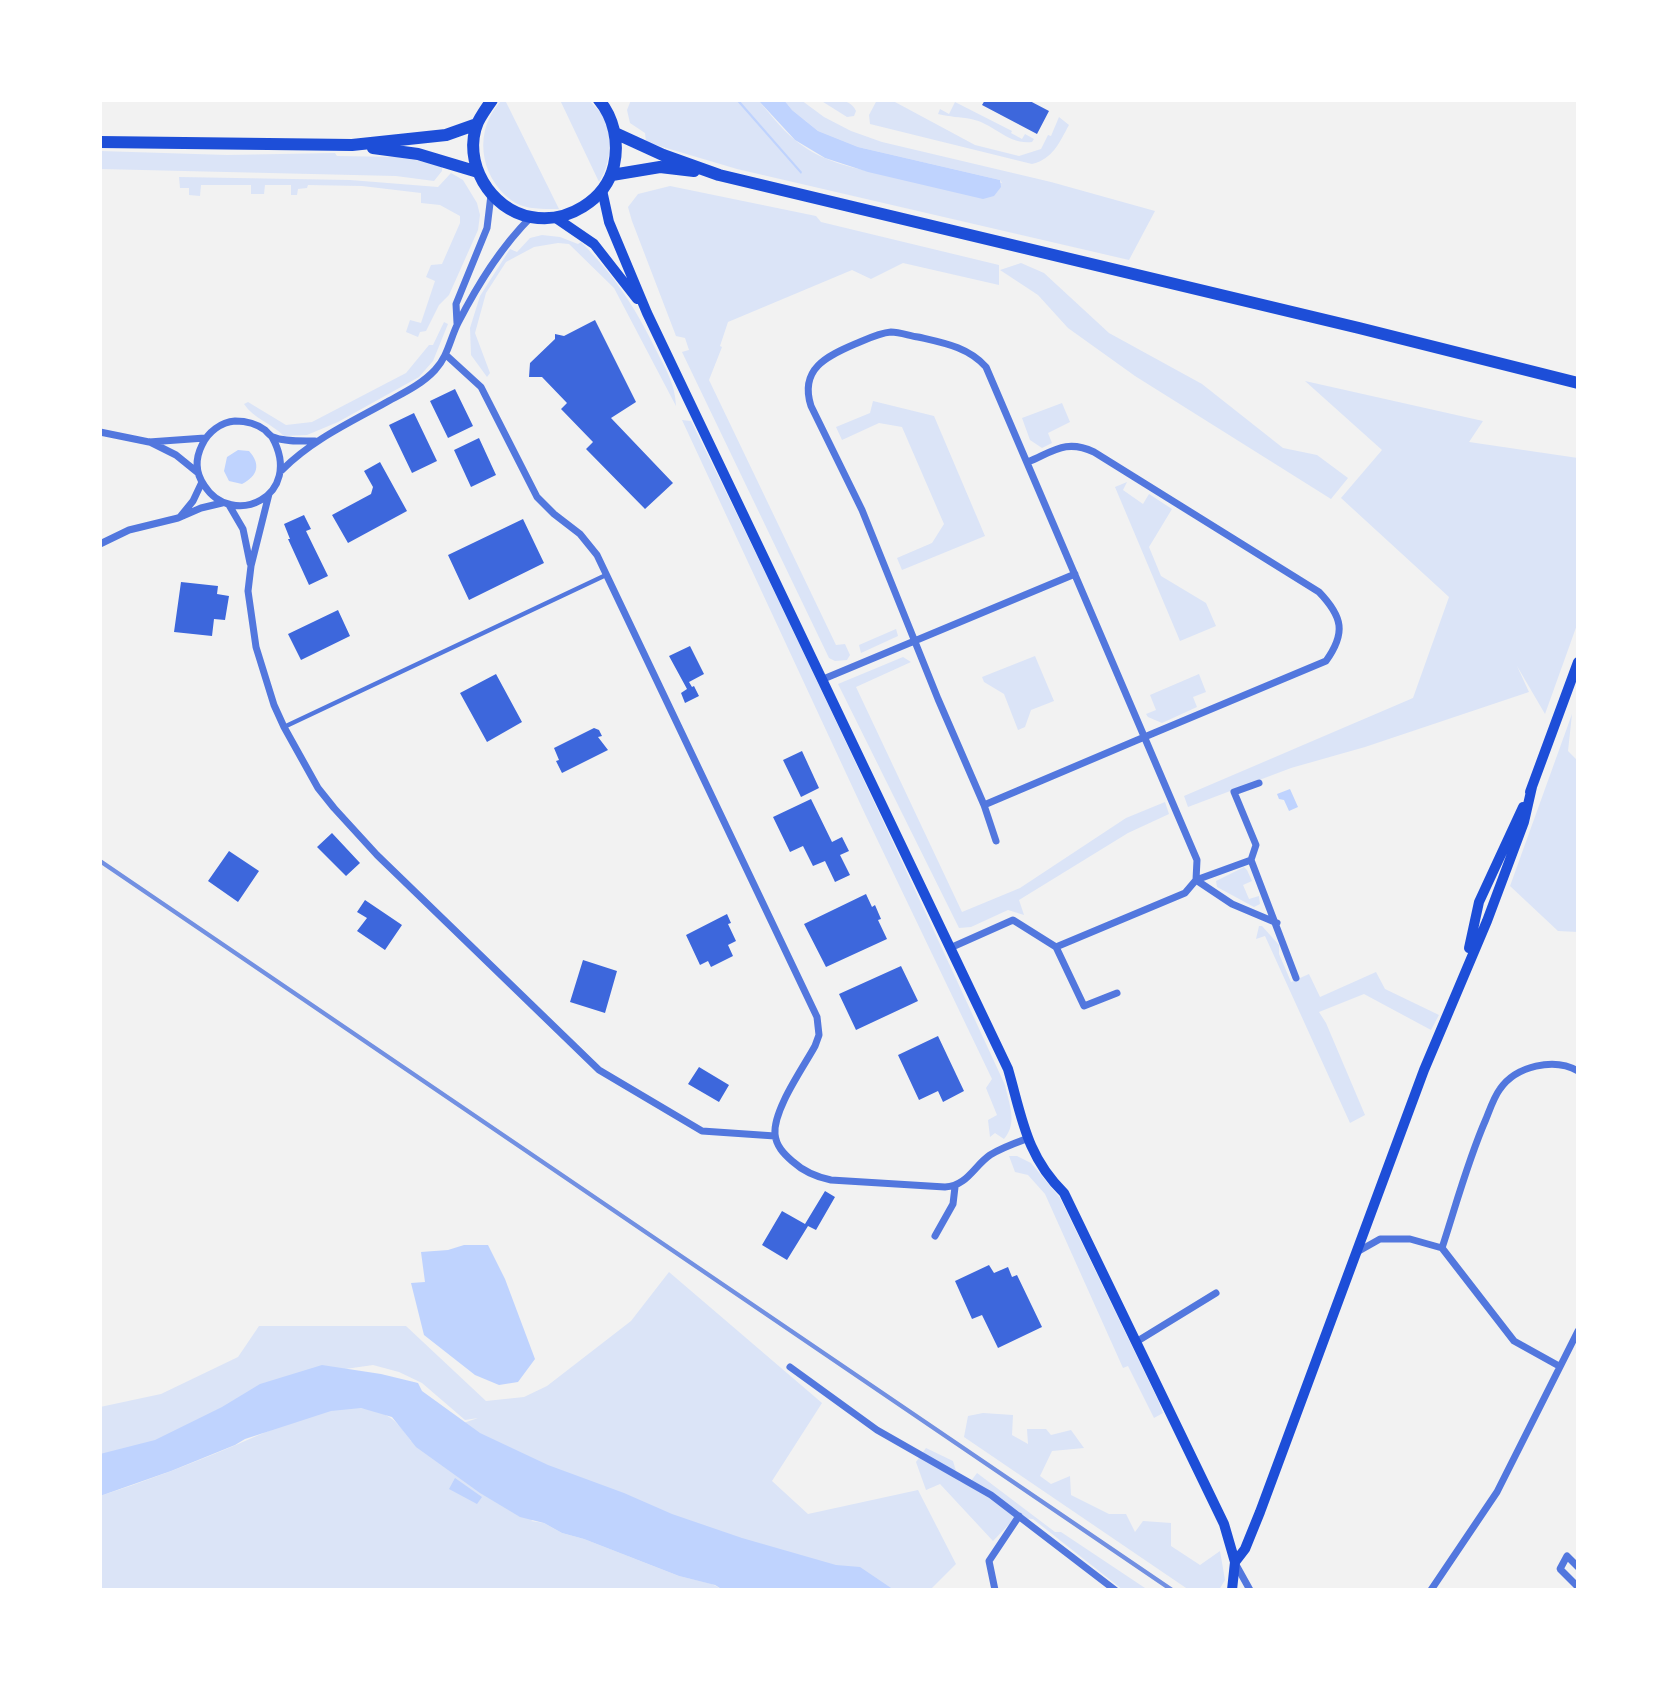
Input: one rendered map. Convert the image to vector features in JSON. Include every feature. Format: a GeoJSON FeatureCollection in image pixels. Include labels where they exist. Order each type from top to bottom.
{"type":"FeatureCollection","features":[{"type":"Feature","properties":{"kind":"main road"},"geometry":{"type":"LineString","coordinates":[[492,100],[477,124],[473,151],[478,172],[491,194],[509,209],[531,217],[556,218],[581,209],[602,190],[612,175],[616,156],[615,133],[610,116],[598,100]]}},
{"type":"Feature","properties":{"kind":"main road"},"geometry":{"type":"LineString","coordinates":[[100,142],[352,145],[446,135],[477,124]]}},
{"type":"Feature","properties":{"kind":"main road"},"geometry":{"type":"LineString","coordinates":[[615,133],[663,155],[719,175]]}},
{"type":"Feature","properties":{"kind":"main road"},"geometry":{"type":"LineString","coordinates":[[352,145],[418,154],[478,172]]}},
{"type":"Feature","properties":{"kind":"main road"},"geometry":{"type":"LineString","coordinates":[[612,175],[660,167],[719,175],[1575,380]]}},
{"type":"Feature","properties":{"kind":"main road"},"geometry":{"type":"LineString","coordinates":[[602,190],[609,222],[647,313],[1008,1069],[1027,1139],[1041,1165],[1063,1193],[1224,1524],[1235,1562],[1232,1590]]}},
{"type":"Feature","properties":{"kind":"main road"},"geometry":{"type":"LineString","coordinates":[[556,218],[594,244],[647,313]]}},
{"type":"Feature","properties":{"kind":"main road"},"geometry":{"type":"LineString","coordinates":[[1235,1562],[1245,1549],[1261,1512],[1356,1252],[1464,971],[1479,902],[1532,787],[1578,662]]}},
{"type":"Feature","properties":{"kind":"street"},"geometry":{"type":"LineString","coordinates":[[457,325],[456,304],[487,228],[491,194]]}},
{"type":"Feature","properties":{"kind":"street"},"geometry":{"type":"LineString","coordinates":[[282,470],[316,441],[416,386],[437,368],[492,262],[531,217]]}},
{"type":"Feature","properties":{"kind":"street"},"geometry":{"type":"LineString","coordinates":[[996,841],[984,805],[862,510],[807,393],[816,368],[830,355],[878,335],[893,332],[965,350],[986,367],[1198,860],[1196,880]]}},
{"type":"Feature","properties":{"kind":"street"},"geometry":{"type":"LineString","coordinates":[[446,355],[481,387],[537,497],[588,542],[819,1026],[816,1046],[776,1121],[775,1136],[780,1149],[797,1166],[817,1177],[955,1187],[989,1156],[1027,1139]]}},
{"type":"Feature","properties":{"kind":"street"},"geometry":{"type":"LineString","coordinates":[[197,472],[197,454],[205,438],[219,426],[232,421],[245,421],[262,428],[272,437],[281,453],[282,470],[269,494],[251,566],[248,591],[256,647],[284,727],[318,788],[354,831],[599,1070],[702,1131],[775,1136]]}},
{"type":"Feature","properties":{"kind":"street"},"geometry":{"type":"LineString","coordinates":[[100,432],[149,442],[176,455],[197,472],[211,496],[226,504],[243,528],[251,566]]}},
{"type":"Feature","properties":{"kind":"street"},"geometry":{"type":"LineString","coordinates":[[272,437],[316,441]]}},
{"type":"Feature","properties":{"kind":"street"},"geometry":{"type":"LineString","coordinates":[[149,442],[205,438]]}},
{"type":"Feature","properties":{"kind":"street"},"geometry":{"type":"LineString","coordinates":[[984,805],[1326,662],[1335,649],[1340,630],[1338,616],[1319,592],[1094,452],[1068,444],[1028,462]]}},
{"type":"Feature","properties":{"kind":"street"},"geometry":{"type":"LineString","coordinates":[[178,518],[193,500],[202,482]]}},
{"type":"Feature","properties":{"kind":"street"},"geometry":{"type":"LineString","coordinates":[[100,544],[129,530],[178,518],[201,508],[255,503],[269,494]]}},
{"type":"Feature","properties":{"kind":"street"},"geometry":{"type":"LineString","coordinates":[[821,680],[1075,574]]}},
{"type":"Feature","properties":{"kind":"street"},"geometry":{"type":"LineString","coordinates":[[1259,783],[1234,792],[1256,845],[1251,860],[1296,978]]}},
{"type":"Feature","properties":{"kind":"street"},"geometry":{"type":"LineString","coordinates":[[1056,947],[1185,893],[1196,880],[1251,860]]}},
{"type":"Feature","properties":{"kind":"street"},"geometry":{"type":"LineString","coordinates":[[1196,880],[1232,904],[1277,923]]}},
{"type":"Feature","properties":{"kind":"street"},"geometry":{"type":"LineString","coordinates":[[950,948],[1013,920],[1056,947],[1084,1006],[1117,993]]}},
{"type":"Feature","properties":{"kind":"street"},"geometry":{"type":"LineString","coordinates":[[1442,1248],[1477,1140],[1499,1090],[1518,1072],[1542,1064],[1571,1067],[1578,1071]]}},
{"type":"Feature","properties":{"kind":"street"},"geometry":{"type":"LineString","coordinates":[[935,1236],[953,1204],[955,1187]]}},
{"type":"Feature","properties":{"kind":"street"},"geometry":{"type":"LineString","coordinates":[[1356,1252],[1380,1239],[1410,1239],[1442,1248],[1514,1341],[1559,1366]]}},
{"type":"Feature","properties":{"kind":"street"},"geometry":{"type":"LineString","coordinates":[[1136,1342],[1216,1293]]}},
{"type":"Feature","properties":{"kind":"street"},"geometry":{"type":"LineString","coordinates":[[1431,1590],[1497,1492],[1578,1331]]}},
{"type":"Feature","properties":{"kind":"street"},"geometry":{"type":"LineString","coordinates":[[790,1367],[877,1430],[991,1494],[1115,1590]]}},
{"type":"Feature","properties":{"kind":"street"},"geometry":{"type":"LineString","coordinates":[[995,1590],[989,1561],[1019,1516]]}},
{"type":"Feature","properties":{"kind":"street"},"geometry":{"type":"LineString","coordinates":[[1578,1567],[1567,1556],[1560,1569],[1578,1587]]}},
{"type":"Feature","properties":{"kind":"street"},"geometry":{"type":"LineString","coordinates":[[1235,1562],[1250,1590]]}},
{"type":"Feature","properties":{"kind":"lane"},"geometry":{"type":"LineString","coordinates":[[284,727],[606,575]]}},
{"type":"Feature","properties":{"kind":"shaded area"},"geometry":{"type":"Polygon","coordinates":[[[502,100],[505,100],[559,209],[522,206],[500,190],[492,178],[486,165],[484,138],[487,124],[502,100]]]}},
{"type":"Feature","properties":{"kind":"shaded area"},"geometry":{"type":"Polygon","coordinates":[[[560,100],[589,100],[604,117],[609,133],[609,150],[606,167],[599,182],[560,100]]]}},
{"type":"Feature","properties":{"kind":"shaded area"},"geometry":{"type":"Polygon","coordinates":[[[631,100],[758,100],[796,141],[823,157],[847,166],[898,176],[1002,183],[1000,180],[858,147],[818,131],[784,100],[801,100],[824,117],[851,131],[882,142],[1051,182],[1155,211],[1129,260],[737,169],[646,142],[645,133],[630,123],[627,110],[631,100]]]}},
{"type":"Feature","properties":{"kind":"shaded area"},"geometry":{"type":"Polygon","coordinates":[[[820,100],[845,101],[856,111],[854,116],[847,117],[820,100]]]}},
{"type":"Feature","properties":{"kind":"shaded area"},"geometry":{"type":"Polygon","coordinates":[[[877,100],[895,100],[975,145],[1019,156],[1041,149],[1048,135],[1051,136],[1059,117],[1069,125],[1050,154],[1032,164],[870,124],[869,115],[877,100]]]}},
{"type":"Feature","properties":{"kind":"shaded area"},"geometry":{"type":"Polygon","coordinates":[[[955,102],[1012,131],[1011,133],[1022,139],[1025,134],[1034,139],[1032,142],[1015,140],[979,121],[938,114],[940,109],[949,114],[955,102]]]}},
{"type":"Feature","properties":{"kind":"shaded area"},"geometry":{"type":"Polygon","coordinates":[[[100,151],[227,155],[335,153],[337,156],[398,157],[442,165],[442,171],[434,181],[396,176],[100,169],[100,151]]]}},
{"type":"Feature","properties":{"kind":"shaded area"},"geometry":{"type":"Polygon","coordinates":[[[451,173],[463,180],[477,203],[480,215],[478,230],[449,295],[439,305],[426,331],[420,332],[418,337],[406,332],[410,320],[421,323],[435,281],[426,277],[431,265],[442,264],[460,223],[460,216],[440,205],[421,203],[421,193],[362,186],[308,185],[307,188],[298,189],[297,195],[291,195],[291,185],[265,185],[264,194],[251,194],[251,185],[201,185],[200,196],[189,195],[189,188],[180,188],[179,177],[350,180],[438,187],[451,173]]]}},
{"type":"Feature","properties":{"kind":"shaded area"},"geometry":{"type":"Polygon","coordinates":[[[670,186],[816,216],[821,222],[999,265],[999,285],[903,263],[871,279],[852,270],[728,322],[709,380],[836,645],[845,644],[850,655],[847,660],[835,661],[829,658],[682,352],[689,350],[685,338],[676,336],[632,221],[628,207],[638,194],[670,186]]]}},
{"type":"Feature","properties":{"kind":"shaded area"},"geometry":{"type":"Polygon","coordinates":[[[542,235],[560,237],[578,244],[581,242],[614,280],[640,320],[666,370],[674,390],[676,406],[614,288],[569,244],[534,247],[506,262],[486,293],[475,333],[490,373],[487,377],[471,355],[470,328],[480,296],[510,249],[517,252],[530,238],[542,235]]]}},
{"type":"Feature","properties":{"kind":"shaded area"},"geometry":{"type":"Polygon","coordinates":[[[1021,263],[1044,273],[1109,333],[1202,384],[1283,448],[1317,455],[1348,478],[1331,499],[1135,376],[1068,328],[1038,295],[1000,270],[1021,263]]]}},
{"type":"Feature","properties":{"kind":"shaded area"},"geometry":{"type":"Polygon","coordinates":[[[444,322],[448,324],[433,361],[419,377],[338,422],[307,435],[284,436],[253,414],[244,404],[248,402],[286,425],[312,422],[406,373],[429,345],[433,345],[444,322]]]}},
{"type":"Feature","properties":{"kind":"shaded area"},"geometry":{"type":"Polygon","coordinates":[[[1305,381],[1483,421],[1469,442],[1578,458],[1578,622],[1545,714],[1517,666],[1529,692],[1365,747],[1291,768],[1188,807],[1184,796],[1413,698],[1449,597],[1341,498],[1382,450],[1305,381]]]}},
{"type":"Feature","properties":{"kind":"shaded area"},"geometry":{"type":"Polygon","coordinates":[[[873,401],[934,416],[985,536],[902,570],[897,558],[932,543],[944,524],[902,427],[879,423],[842,440],[836,427],[870,413],[873,401]]]}},
{"type":"Feature","properties":{"kind":"shaded area"},"geometry":{"type":"Polygon","coordinates":[[[1062,403],[1070,422],[1048,433],[1052,443],[1042,448],[1030,440],[1022,418],[1062,403]]]}},
{"type":"Feature","properties":{"kind":"shaded area"},"geometry":{"type":"Polygon","coordinates":[[[682,420],[691,421],[732,504],[851,752],[1005,1085],[1012,1120],[1004,1139],[995,1133],[990,1137],[988,1120],[997,1115],[986,1088],[992,1079],[865,814],[682,420]]]}},
{"type":"Feature","properties":{"kind":"shaded area"},"geometry":{"type":"Polygon","coordinates":[[[1127,482],[1123,490],[1143,504],[1149,494],[1172,509],[1149,547],[1161,576],[1206,603],[1216,626],[1180,641],[1115,487],[1127,482]]]}},
{"type":"Feature","properties":{"kind":"shaded area"},"geometry":{"type":"Polygon","coordinates":[[[896,629],[898,636],[861,653],[859,645],[896,629]]]}},
{"type":"Feature","properties":{"kind":"shaded area"},"geometry":{"type":"Polygon","coordinates":[[[1035,656],[1054,701],[1031,710],[1025,727],[1018,730],[1004,694],[984,682],[982,677],[1035,656]]]}},
{"type":"Feature","properties":{"kind":"shaded area"},"geometry":{"type":"Polygon","coordinates":[[[903,657],[911,662],[856,687],[962,912],[1020,888],[1126,818],[1165,802],[1169,814],[1128,833],[1019,900],[1024,915],[1008,910],[971,927],[959,928],[838,684],[903,657]]]}},
{"type":"Feature","properties":{"kind":"shaded area"},"geometry":{"type":"Polygon","coordinates":[[[1199,674],[1206,692],[1193,697],[1197,707],[1162,723],[1148,717],[1146,714],[1156,710],[1150,695],[1199,674]]]}},
{"type":"Feature","properties":{"kind":"shaded area"},"geometry":{"type":"Polygon","coordinates":[[[1572,714],[1568,751],[1578,761],[1578,932],[1558,931],[1510,886],[1572,714]]]}},
{"type":"Feature","properties":{"kind":"shaded area"},"geometry":{"type":"Polygon","coordinates":[[[1244,867],[1252,881],[1243,885],[1249,899],[1259,896],[1260,904],[1254,907],[1217,887],[1216,881],[1244,867]]]}},
{"type":"Feature","properties":{"kind":"shaded area"},"geometry":{"type":"Polygon","coordinates":[[[1259,926],[1279,945],[1279,954],[1291,982],[1309,974],[1320,997],[1376,972],[1385,989],[1439,1015],[1431,1030],[1364,994],[1319,1012],[1365,1115],[1350,1123],[1265,936],[1256,939],[1259,926]]]}},
{"type":"Feature","properties":{"kind":"shaded area"},"geometry":{"type":"Polygon","coordinates":[[[1009,1156],[1017,1156],[1031,1163],[1060,1198],[1163,1413],[1154,1418],[1128,1366],[1123,1368],[1045,1194],[1028,1175],[1015,1172],[1009,1156]]]}},
{"type":"Feature","properties":{"kind":"shaded area"},"geometry":{"type":"Polygon","coordinates":[[[669,1272],[822,1403],[772,1481],[808,1514],[918,1490],[956,1564],[930,1590],[866,1590],[580,1496],[531,1521],[544,1523],[562,1533],[723,1590],[100,1590],[100,1496],[326,1411],[359,1408],[377,1411],[396,1422],[411,1441],[478,1418],[465,1420],[422,1383],[399,1372],[373,1365],[317,1373],[132,1455],[100,1461],[100,1407],[161,1394],[238,1357],[259,1326],[406,1326],[486,1401],[524,1397],[547,1386],[631,1321],[669,1272]]]}},
{"type":"Feature","properties":{"kind":"shaded area"},"geometry":{"type":"Polygon","coordinates":[[[983,1413],[1013,1415],[1012,1435],[1028,1444],[1027,1429],[1046,1429],[1051,1435],[1071,1430],[1084,1448],[1052,1451],[1040,1476],[1051,1484],[1070,1476],[1071,1495],[1109,1514],[1126,1514],[1135,1532],[1143,1521],[1171,1523],[1171,1546],[1200,1565],[1220,1551],[1225,1580],[1219,1590],[1189,1590],[964,1437],[968,1416],[983,1413]]]}},
{"type":"Feature","properties":{"kind":"shaded area"},"geometry":{"type":"Polygon","coordinates":[[[926,1448],[953,1461],[959,1481],[968,1485],[977,1473],[1055,1532],[1061,1532],[1148,1590],[1123,1590],[1033,1519],[1015,1518],[993,1541],[940,1484],[926,1490],[916,1462],[926,1448]]]}},
{"type":"Feature","properties":{"kind":"water"},"geometry":{"type":"Polygon","coordinates":[[[736,100],[739,100],[801,174],[736,100]]]}},
{"type":"Feature","properties":{"kind":"water"},"geometry":{"type":"Polygon","coordinates":[[[758,100],[784,100],[818,131],[858,147],[1000,180],[1001,187],[994,196],[983,199],[868,172],[825,158],[795,140],[758,100]]]}},
{"type":"Feature","properties":{"kind":"water"},"geometry":{"type":"Polygon","coordinates":[[[238,450],[249,451],[256,465],[252,477],[242,484],[229,481],[224,471],[227,457],[238,450]]]}},
{"type":"Feature","properties":{"kind":"water"},"geometry":{"type":"Polygon","coordinates":[[[1290,789],[1298,807],[1289,811],[1284,800],[1279,799],[1277,794],[1290,789]]]}},
{"type":"Feature","properties":{"kind":"water"},"geometry":{"type":"Polygon","coordinates":[[[464,1245],[488,1245],[505,1279],[535,1359],[518,1382],[499,1385],[475,1375],[424,1335],[411,1283],[425,1282],[421,1252],[448,1250],[464,1245]]]}},
{"type":"Feature","properties":{"kind":"water"},"geometry":{"type":"Polygon","coordinates":[[[322,1365],[418,1383],[422,1391],[480,1433],[548,1465],[672,1514],[742,1538],[836,1565],[860,1567],[894,1590],[723,1590],[715,1585],[679,1576],[562,1533],[544,1523],[520,1517],[480,1493],[416,1447],[392,1417],[361,1408],[331,1411],[245,1439],[171,1471],[100,1496],[100,1454],[155,1440],[222,1407],[260,1384],[322,1365]]]}},
{"type":"Feature","properties":{"kind":"water"},"geometry":{"type":"Polygon","coordinates":[[[455,1478],[482,1497],[477,1504],[449,1489],[455,1478]]]}},
{"type":"Feature","properties":{"kind":"building"},"geometry":{"type":"Polygon","coordinates":[[[985,100],[1028,100],[1049,111],[1037,134],[982,105],[985,100]]]}},
{"type":"Feature","properties":{"kind":"building"},"geometry":{"type":"Polygon","coordinates":[[[595,320],[636,402],[611,418],[673,483],[645,509],[586,449],[593,442],[561,409],[567,403],[542,377],[529,377],[530,363],[555,339],[555,334],[564,336],[595,320]]]}},
{"type":"Feature","properties":{"kind":"building"},"geometry":{"type":"Polygon","coordinates":[[[455,389],[473,426],[448,438],[430,401],[455,389]]]}},
{"type":"Feature","properties":{"kind":"building"},"geometry":{"type":"Polygon","coordinates":[[[414,413],[437,461],[412,473],[389,425],[414,413]]]}},
{"type":"Feature","properties":{"kind":"building"},"geometry":{"type":"Polygon","coordinates":[[[479,438],[496,475],[471,487],[454,450],[479,438]]]}},
{"type":"Feature","properties":{"kind":"building"},"geometry":{"type":"Polygon","coordinates":[[[380,462],[407,511],[348,543],[332,515],[371,494],[373,487],[364,471],[380,462]]]}},
{"type":"Feature","properties":{"kind":"building"},"geometry":{"type":"Polygon","coordinates":[[[304,515],[311,529],[306,531],[328,576],[309,585],[284,524],[304,515]]]}},
{"type":"Feature","properties":{"kind":"building"},"geometry":{"type":"Polygon","coordinates":[[[523,519],[544,563],[469,600],[448,555],[523,519]]]}},
{"type":"Feature","properties":{"kind":"building"},"geometry":{"type":"Polygon","coordinates":[[[181,582],[218,586],[217,594],[229,596],[225,620],[214,619],[212,636],[174,632],[181,582]]]}},
{"type":"Feature","properties":{"kind":"building"},"geometry":{"type":"Polygon","coordinates":[[[338,610],[350,636],[301,660],[288,634],[338,610]]]}},
{"type":"Feature","properties":{"kind":"building"},"geometry":{"type":"Polygon","coordinates":[[[690,646],[704,674],[689,682],[699,696],[685,703],[681,693],[687,689],[669,656],[690,646]]]}},
{"type":"Feature","properties":{"kind":"building"},"geometry":{"type":"Polygon","coordinates":[[[496,674],[522,722],[487,742],[460,693],[496,674]]]}},
{"type":"Feature","properties":{"kind":"building"},"geometry":{"type":"Polygon","coordinates":[[[594,728],[599,730],[602,736],[598,737],[608,750],[562,773],[554,748],[594,728]]]}},
{"type":"Feature","properties":{"kind":"building"},"geometry":{"type":"Polygon","coordinates":[[[802,751],[819,788],[801,797],[783,760],[802,751]]]}},
{"type":"Feature","properties":{"kind":"building"},"geometry":{"type":"Polygon","coordinates":[[[811,799],[832,842],[842,837],[849,851],[840,855],[850,875],[835,882],[825,861],[813,866],[803,846],[790,852],[773,817],[811,799]]]}},
{"type":"Feature","properties":{"kind":"building"},"geometry":{"type":"Polygon","coordinates":[[[332,833],[360,863],[346,876],[317,847],[332,833]]]}},
{"type":"Feature","properties":{"kind":"building"},"geometry":{"type":"Polygon","coordinates":[[[229,851],[259,871],[238,902],[208,881],[229,851]]]}},
{"type":"Feature","properties":{"kind":"building"},"geometry":{"type":"Polygon","coordinates":[[[866,894],[872,907],[875,905],[881,919],[878,920],[887,939],[826,967],[804,924],[866,894]]]}},
{"type":"Feature","properties":{"kind":"building"},"geometry":{"type":"Polygon","coordinates":[[[365,900],[402,925],[385,950],[357,931],[367,918],[357,912],[365,900]]]}},
{"type":"Feature","properties":{"kind":"building"},"geometry":{"type":"Polygon","coordinates":[[[727,914],[731,923],[728,924],[736,941],[728,945],[733,956],[711,967],[708,961],[700,965],[686,935],[727,914]]]}},
{"type":"Feature","properties":{"kind":"building"},"geometry":{"type":"Polygon","coordinates":[[[583,960],[617,971],[605,1013],[570,1002],[583,960]]]}},
{"type":"Feature","properties":{"kind":"building"},"geometry":{"type":"Polygon","coordinates":[[[901,966],[918,1001],[856,1030],[839,994],[901,966]]]}},
{"type":"Feature","properties":{"kind":"building"},"geometry":{"type":"Polygon","coordinates":[[[938,1036],[964,1091],[943,1102],[938,1091],[919,1100],[898,1055],[938,1036]]]}},
{"type":"Feature","properties":{"kind":"building"},"geometry":{"type":"Polygon","coordinates":[[[699,1067],[729,1085],[719,1102],[688,1084],[699,1067]]]}},
{"type":"Feature","properties":{"kind":"building"},"geometry":{"type":"Polygon","coordinates":[[[825,1191],[835,1197],[816,1230],[808,1226],[787,1260],[762,1245],[782,1211],[805,1224],[825,1191]]]}},
{"type":"Feature","properties":{"kind":"building"},"geometry":{"type":"Polygon","coordinates":[[[989,1265],[994,1273],[1008,1267],[1012,1277],[1017,1275],[1042,1327],[998,1348],[982,1315],[972,1319],[955,1281],[989,1265]]]}},
{"type":"Feature","properties":{"kind":"railway"},"geometry":{"type":"LineString","coordinates":[[100,861],[1172,1590]]}}]}
